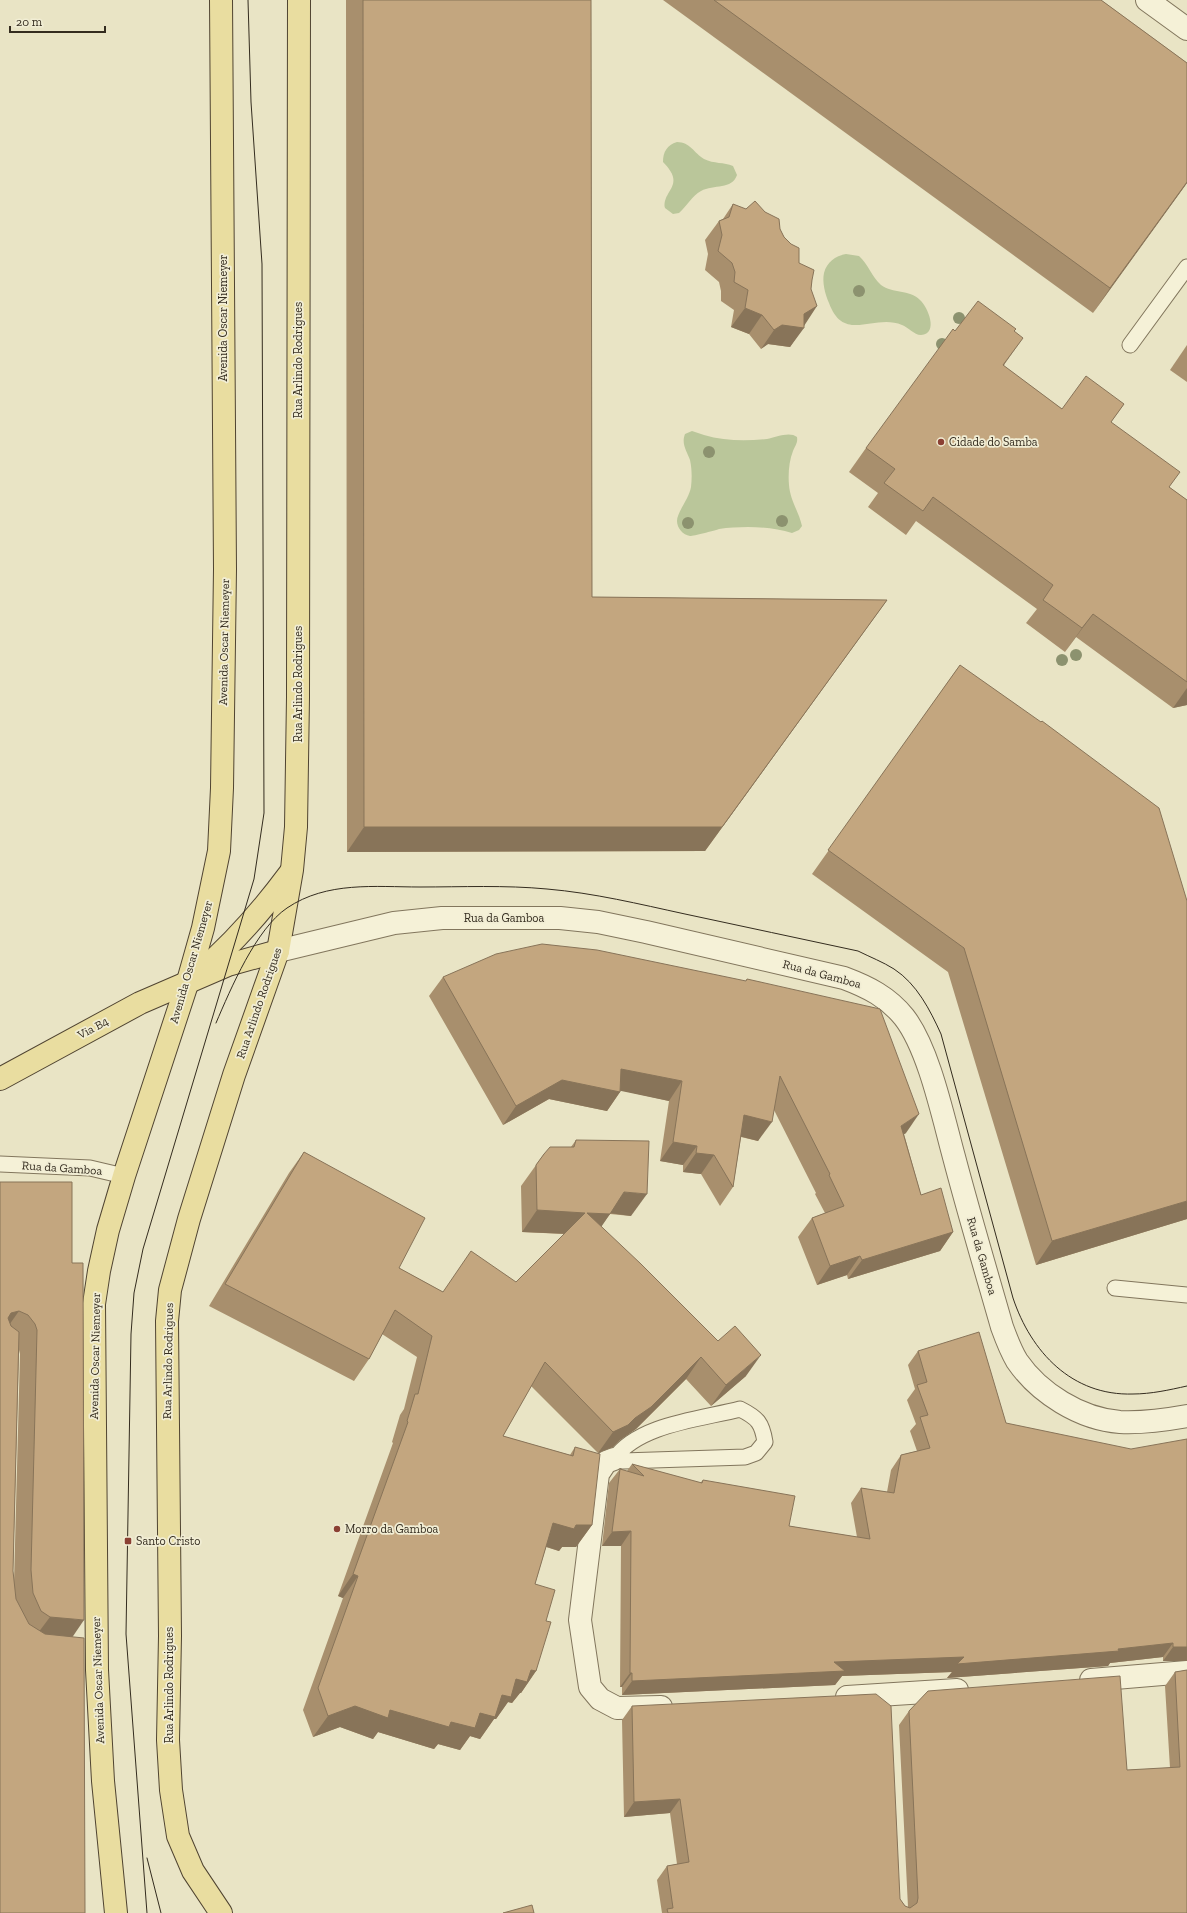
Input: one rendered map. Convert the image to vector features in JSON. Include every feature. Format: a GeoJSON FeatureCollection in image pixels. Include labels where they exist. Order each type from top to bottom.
{"type":"FeatureCollection","features":[{"type":"Feature","properties":{"kind":"main road","name":"Avenida Oscar Niemeyer"},"geometry":{"type":"LineString","coordinates":[[116,1913],[103,1781],[88,1653],[94,1304],[106,1237],[124,1176],[188,981],[203,928],[216,864],[222,788],[225,569],[221,0]]}},
{"type":"Feature","properties":{"kind":"main road","name":"Rua Arlindo Rodrigues"},"geometry":{"type":"LineString","coordinates":[[220,1913],[193,1870],[178,1836],[172,1790],[168,1740],[170,1636],[167,1322],[170,1290],[191,1212],[234,1075],[278,951],[292,870],[296,827],[298,697],[299,0]]}},
{"type":"Feature","properties":{"kind":"main road"},"geometry":{"type":"LineString","coordinates":[[188,981],[237,937],[267,904],[292,870]]}},
{"type":"Feature","properties":{"kind":"main road"},"geometry":{"type":"LineString","coordinates":[[188,981],[228,965],[278,951]]}},
{"type":"Feature","properties":{"kind":"main road","name":"Via B4"},"geometry":{"type":"LineString","coordinates":[[0,1079],[140,1003],[188,981]]}},
{"type":"Feature","properties":{"kind":"street"},"geometry":{"type":"LineString","coordinates":[[1147,0],[1187,29]]}},
{"type":"Feature","properties":{"kind":"street","name":"Rua da Gamboa"},"geometry":{"type":"LineString","coordinates":[[278,951],[394,923],[442,918],[560,918],[598,922],[646,932],[824,973],[866,986],[892,1004],[905,1018],[922,1050],[936,1090],[1002,1327],[1017,1360],[1045,1391],[1087,1414],[1106,1420],[1125,1422],[1155,1421],[1187,1416]]}},
{"type":"Feature","properties":{"kind":"street"},"geometry":{"type":"LineString","coordinates":[[614,1459],[606,1462],[598,1474],[580,1620],[590,1687],[600,1699],[618,1708],[672,1706]]}},
{"type":"Feature","properties":{"kind":"street"},"geometry":{"type":"LineString","coordinates":[[1069,1682],[1187,1672]]}},
{"type":"Feature","properties":{"kind":"street"},"geometry":{"type":"LineString","coordinates":[[827,1698],[889,1703],[975,1689]]}},
{"type":"Feature","properties":{"kind":"lane"},"geometry":{"type":"LineString","coordinates":[[1130,345],[1187,267]]}},
{"type":"Feature","properties":{"kind":"lane","name":"Rua da Gamboa"},"geometry":{"type":"LineString","coordinates":[[0,1164],[90,1168],[124,1176]]}},
{"type":"Feature","properties":{"kind":"lane"},"geometry":{"type":"LineString","coordinates":[[1115,1288],[1187,1295]]}},
{"type":"Feature","properties":{"kind":"lane"},"geometry":{"type":"LineString","coordinates":[[740,1409],[754,1415],[763,1428],[765,1442],[756,1453],[745,1457],[623,1461],[614,1459],[619,1452],[647,1433],[740,1409]]}},
{"type":"Feature","properties":{"kind":"green space"},"geometry":{"type":"Polygon","coordinates":[[[677,142],[681,142],[689,146],[701,157],[711,162],[733,166],[737,175],[735,180],[727,185],[701,191],[679,213],[673,214],[665,208],[665,202],[672,187],[673,177],[670,170],[663,162],[663,158],[668,147],[677,142]]]}},
{"type":"Feature","properties":{"kind":"green space"},"geometry":{"type":"Polygon","coordinates":[[[846,254],[859,256],[881,285],[891,290],[911,294],[920,300],[929,314],[931,325],[930,330],[926,333],[918,335],[902,325],[891,322],[851,325],[843,322],[835,315],[825,292],[823,280],[824,273],[832,260],[838,256],[846,254]]]}},
{"type":"Feature","properties":{"kind":"green space"},"geometry":{"type":"Polygon","coordinates":[[[692,431],[702,435],[735,440],[767,439],[787,434],[797,437],[797,443],[790,463],[789,481],[791,496],[802,526],[799,530],[792,533],[775,529],[737,527],[719,529],[690,536],[683,533],[679,529],[677,521],[690,492],[692,477],[690,460],[685,447],[684,438],[685,434],[692,431]]]}},
{"type":"Feature","properties":{"kind":"building"},"geometry":{"type":"Polygon","coordinates":[[[363,0],[591,0],[592,597],[887,600],[722,827],[364,827],[363,0]]]}},
{"type":"Feature","properties":{"kind":"building"},"geometry":{"type":"Polygon","coordinates":[[[714,0],[1101,0],[1187,63],[1187,182],[1110,288],[714,0]]]}},
{"type":"Feature","properties":{"kind":"building"},"geometry":{"type":"Polygon","coordinates":[[[755,201],[765,212],[779,219],[780,229],[784,237],[791,244],[799,248],[799,263],[814,270],[811,289],[817,306],[804,314],[804,328],[782,325],[774,330],[762,315],[745,308],[748,290],[734,282],[735,272],[732,263],[718,251],[722,235],[719,221],[729,217],[733,204],[746,209],[755,201]]]}},
{"type":"Feature","properties":{"kind":"building"},"geometry":{"type":"Polygon","coordinates":[[[978,301],[1016,329],[1014,331],[1023,338],[1003,365],[1062,409],[1086,376],[1124,404],[1111,422],[1180,472],[1169,487],[1187,500],[1187,682],[1093,614],[1082,628],[1043,600],[1053,585],[933,497],[923,511],[884,483],[895,469],[866,448],[953,329],[955,331],[978,301]]]}},
{"type":"Feature","properties":{"kind":"building"},"geometry":{"type":"Polygon","coordinates":[[[960,665],[1041,722],[1042,721],[1159,808],[1187,901],[1187,1201],[1052,1241],[964,948],[828,850],[960,665]]]}},
{"type":"Feature","properties":{"kind":"building"},"geometry":{"type":"Polygon","coordinates":[[[542,944],[597,950],[746,981],[747,979],[880,1009],[919,1114],[901,1126],[921,1195],[941,1188],[953,1232],[862,1260],[860,1256],[830,1266],[812,1218],[844,1206],[829,1175],[830,1174],[780,1076],[772,1122],[744,1115],[733,1187],[714,1155],[696,1153],[697,1146],[673,1142],[682,1081],[621,1069],[620,1092],[562,1080],[516,1106],[443,977],[496,954],[542,944]]]}},
{"type":"Feature","properties":{"kind":"building"},"geometry":{"type":"Polygon","coordinates":[[[576,1140],[649,1141],[647,1194],[624,1192],[610,1214],[587,1213],[641,1264],[718,1341],[735,1326],[761,1355],[726,1385],[701,1357],[651,1407],[628,1425],[613,1432],[545,1362],[503,1436],[573,1456],[575,1447],[600,1454],[592,1525],[576,1525],[574,1529],[553,1523],[535,1584],[555,1590],[546,1621],[551,1622],[536,1671],[531,1670],[527,1682],[516,1679],[511,1697],[502,1695],[495,1717],[480,1713],[475,1728],[451,1722],[449,1727],[390,1710],[388,1718],[355,1706],[328,1716],[318,1688],[358,1576],[353,1574],[408,1422],[407,1421],[415,1394],[418,1394],[432,1336],[395,1310],[369,1359],[225,1284],[304,1152],[425,1218],[399,1268],[443,1292],[471,1251],[516,1282],[585,1213],[537,1210],[536,1165],[550,1147],[574,1147],[576,1140]]]}},
{"type":"Feature","properties":{"kind":"building"},"geometry":{"type":"Polygon","coordinates":[[[0,1182],[72,1182],[72,1263],[83,1263],[84,1620],[50,1617],[41,1611],[33,1593],[31,1570],[37,1330],[35,1324],[28,1315],[19,1311],[11,1313],[8,1318],[11,1326],[19,1332],[13,1571],[16,1599],[29,1624],[45,1634],[84,1638],[85,1913],[0,1913],[0,1182]]]}},
{"type":"Feature","properties":{"kind":"building"},"geometry":{"type":"Polygon","coordinates":[[[979,1332],[1006,1423],[1131,1449],[1187,1439],[1187,1647],[1173,1647],[1173,1643],[1118,1649],[1119,1651],[957,1664],[964,1657],[834,1662],[845,1671],[632,1681],[632,1673],[630,1673],[631,1531],[612,1532],[620,1469],[644,1476],[632,1464],[702,1483],[703,1480],[795,1496],[789,1526],[870,1539],[861,1488],[894,1493],[901,1455],[930,1448],[920,1417],[928,1415],[917,1385],[927,1382],[918,1351],[979,1332]]]}},
{"type":"Feature","properties":{"kind":"building"},"geometry":{"type":"Polygon","coordinates":[[[1187,1670],[1187,1913],[668,1913],[667,1909],[673,1908],[667,1866],[689,1862],[680,1799],[634,1802],[632,1706],[876,1694],[891,1706],[900,1899],[905,1906],[910,1908],[917,1903],[918,1898],[909,1711],[928,1691],[1120,1676],[1127,1770],[1180,1767],[1175,1672],[1187,1670]]]}},
{"type":"Feature","properties":{"kind":"building"},"geometry":{"type":"Polygon","coordinates":[[[532,1905],[534,1913],[503,1913],[532,1905]]]}},
{"type":"Feature","properties":{"kind":"tram line"},"geometry":{"type":"LineString","coordinates":[[147,1913],[126,1634],[131,1334],[134,1293],[143,1249],[254,879],[264,813],[262,264],[251,102],[248,0]]}},
{"type":"Feature","properties":{"kind":"tram line"},"geometry":{"type":"LineString","coordinates":[[216,1023],[229,993],[255,944],[276,918],[287,908],[302,899],[318,893],[352,887],[499,887],[565,891],[634,903],[858,951],[894,969],[910,982],[922,998],[941,1034],[1013,1298],[1021,1318],[1043,1353],[1057,1367],[1073,1379],[1091,1387],[1111,1393],[1146,1393],[1187,1386]]}},
{"type":"Feature","properties":{"kind":"tram line"},"geometry":{"type":"LineString","coordinates":[[147,1858],[161,1913]]}},
{"type":"Feature","properties":{"kind":"place","name":"Cidade do Samba"},"geometry":{"type":"Point","coordinates":[941,442]}},
{"type":"Feature","properties":{"kind":"place","name":"Morro da Gamboa"},"geometry":{"type":"Point","coordinates":[337,1529]}},
{"type":"Feature","properties":{"kind":"place","name":"Santo Cristo"},"geometry":{"type":"Point","coordinates":[128,1541]}}]}
